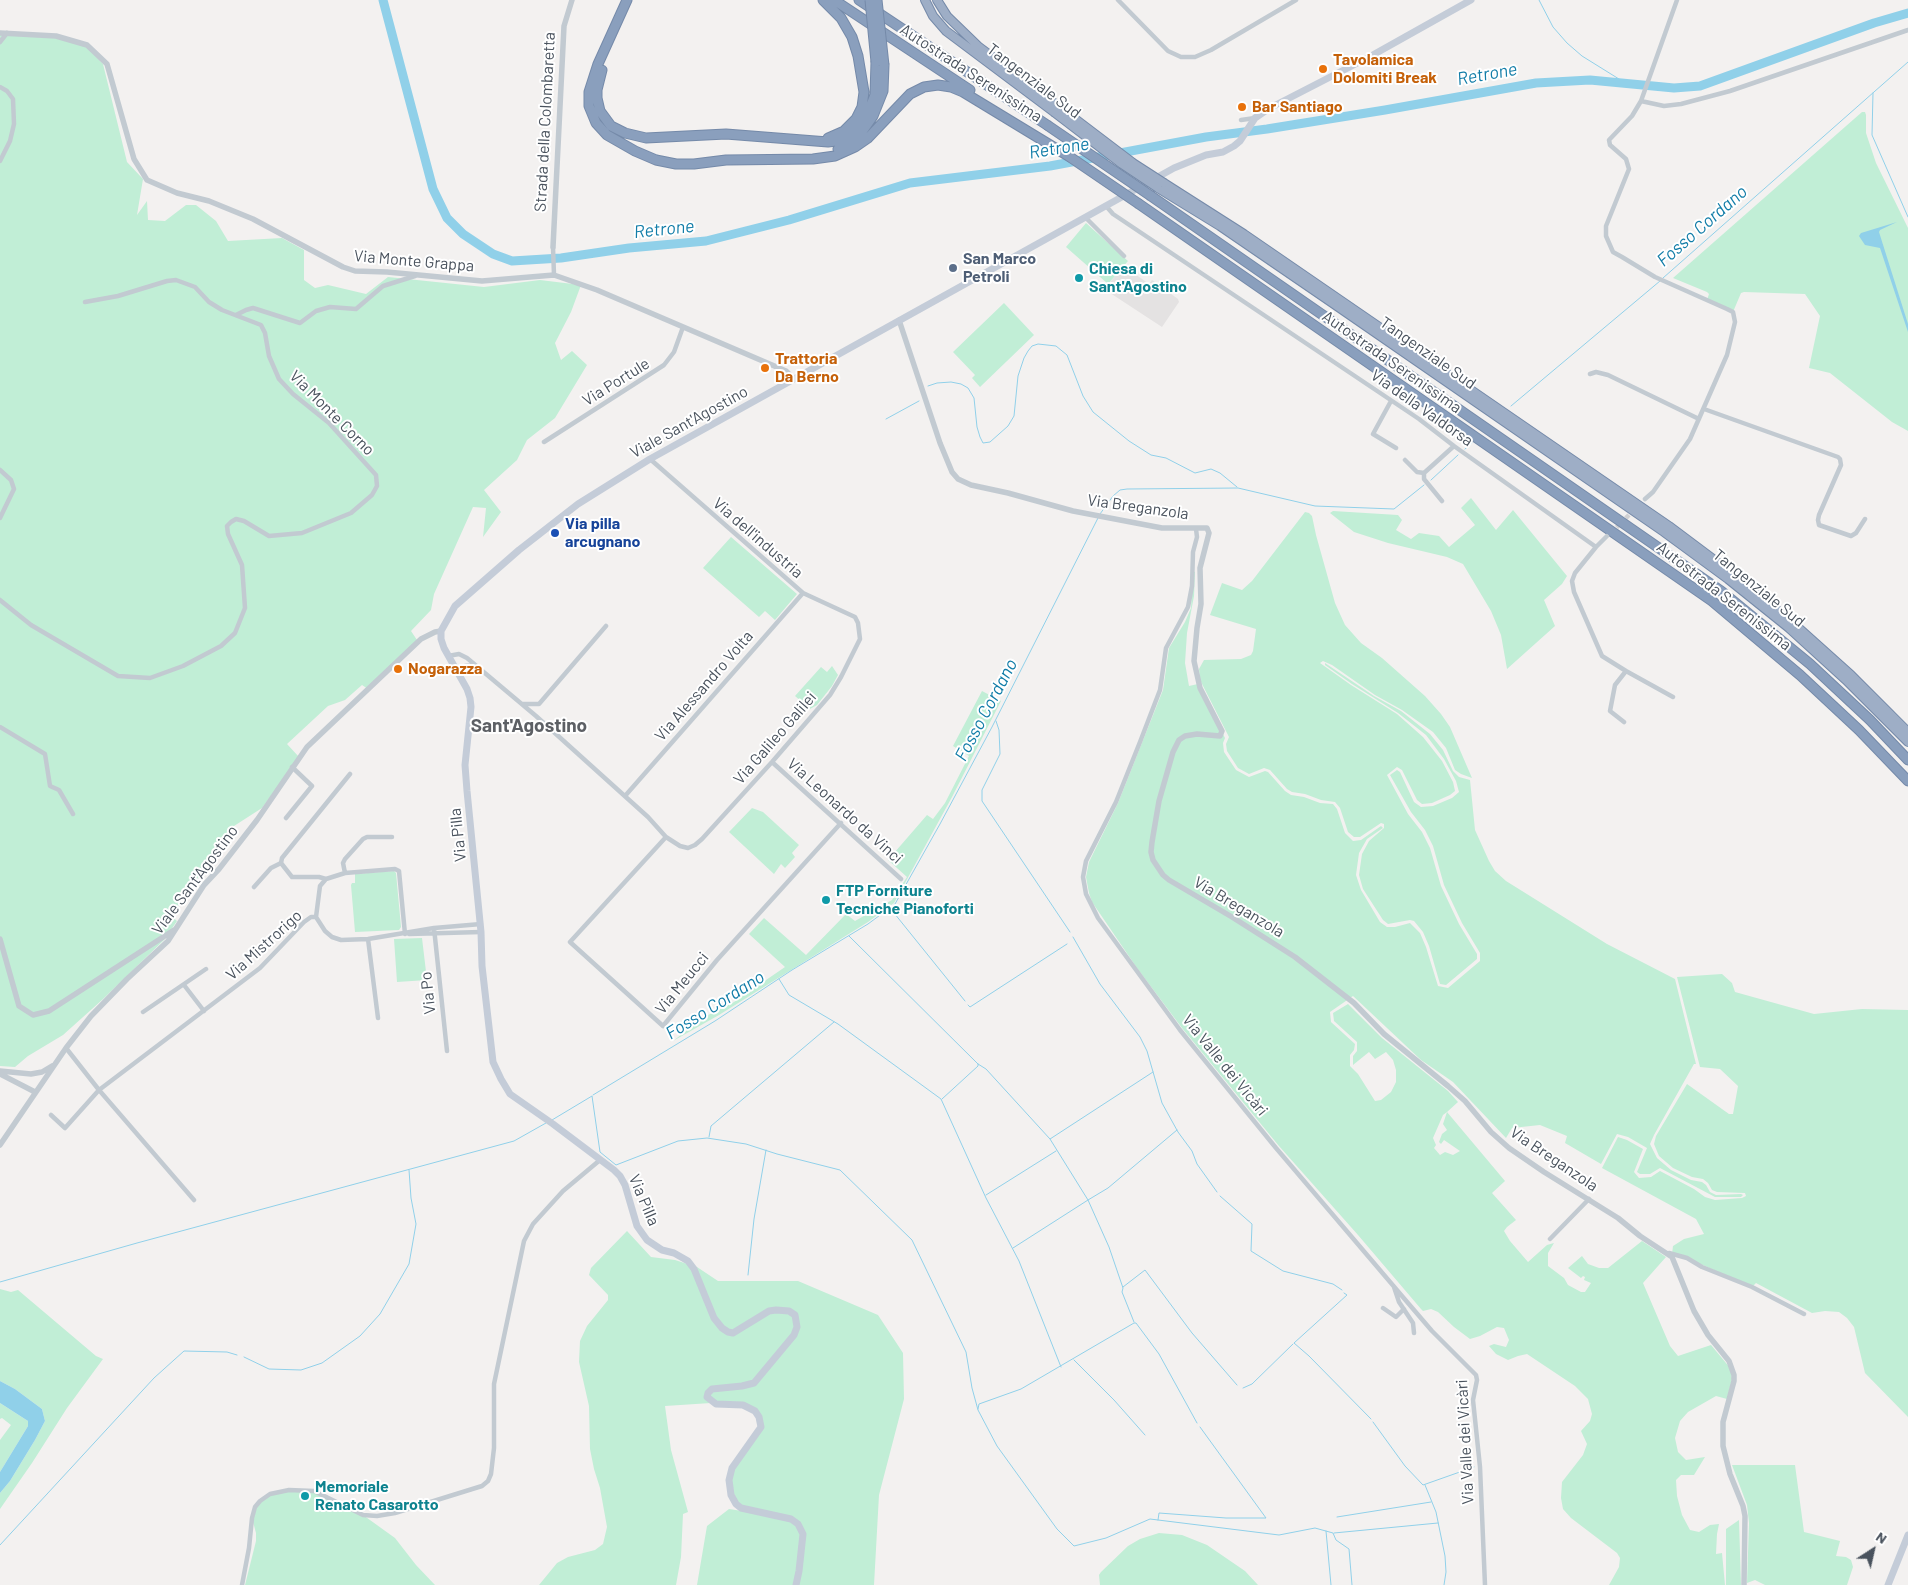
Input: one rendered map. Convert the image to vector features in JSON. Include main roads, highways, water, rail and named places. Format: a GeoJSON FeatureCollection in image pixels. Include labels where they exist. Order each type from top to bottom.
{"type":"FeatureCollection","features":[{"type":"Feature","properties":{"kind":"highway"},"geometry":{"type":"LineString","coordinates":[[626,0],[598,64],[589,92],[590,106],[596,123],[607,135],[635,151],[656,160],[676,164],[726,160],[812,159],[835,156],[855,147],[875,131],[910,94],[924,87],[938,85],[951,87],[963,92],[1070,157]]}},
{"type":"Feature","properties":{"kind":"highway"},"geometry":{"type":"LineString","coordinates":[[632,0],[609,52],[597,90],[600,111],[611,126],[625,134],[646,138],[726,134],[836,141],[856,128],[867,115],[875,95],[880,64],[877,0]]}},
{"type":"Feature","properties":{"kind":"highway"},"geometry":{"type":"LineString","coordinates":[[798,140],[818,140],[844,131],[856,119],[864,100],[858,56],[852,37],[841,18],[823,0]]}},
{"type":"Feature","properties":{"kind":"highway","name":"Autostrada Serenissima"},"geometry":{"type":"LineString","coordinates":[[834,0],[1140,204],[1712,601],[1771,649],[1822,695],[1908,781]]}},
{"type":"Feature","properties":{"kind":"highway","name":"Autostrada Serenissima"},"geometry":{"type":"LineString","coordinates":[[859,0],[1152,196],[1721,591],[1810,664],[1870,720],[1908,760]]}},
{"type":"Feature","properties":{"kind":"highway"},"geometry":{"type":"LineString","coordinates":[[812,159],[844,146],[864,130],[880,100],[884,81],[868,0]]}},
{"type":"Feature","properties":{"kind":"highway"},"geometry":{"type":"LineString","coordinates":[[868,0],[926,44]]}},
{"type":"Feature","properties":{"kind":"highway","name":"Tangenziale Sud"},"geometry":{"type":"LineString","coordinates":[[925,0],[933,16],[946,31],[1056,109]]}},
{"type":"Feature","properties":{"kind":"highway","name":"Tangenziale Sud"},"geometry":{"type":"LineString","coordinates":[[937,0],[947,16],[972,40],[1122,164],[1244,234],[1661,521],[1724,568],[1794,623],[1852,675],[1908,732]]}},
{"type":"Feature","properties":{"kind":"highway","name":"Tangenziale Sud"},"geometry":{"type":"LineString","coordinates":[[1161,186],[1664,532],[1728,579],[1818,654],[1908,742]]}},
{"type":"Feature","properties":{"kind":"main road","name":"Viale Sant'Agostino"},"geometry":{"type":"LineString","coordinates":[[441,635],[455,606],[519,550],[578,504],[650,459],[1174,168],[1206,155],[1223,152],[1234,146],[1240,141],[1255,118],[1268,109],[1370,56],[1462,2],[1471,0]]}},
{"type":"Feature","properties":{"kind":"main road","name":"Via Pilla"},"geometry":{"type":"LineString","coordinates":[[441,635],[449,659],[467,689],[471,707],[465,765],[481,928],[482,966],[494,1062],[510,1094],[543,1116],[620,1176],[625,1185],[637,1226],[647,1240],[662,1250],[674,1253],[688,1260],[694,1269],[714,1318],[722,1328],[733,1333],[769,1311],[789,1311],[795,1315],[797,1327],[794,1335],[754,1383],[712,1389],[707,1397],[716,1404],[743,1405],[755,1411],[759,1417],[761,1427],[732,1468],[729,1480],[731,1494],[736,1504],[741,1508],[792,1519],[798,1524],[803,1534],[796,1585]]}},
{"type":"Feature","properties":{"kind":"main road"},"geometry":{"type":"LineString","coordinates":[[1888,1585],[1908,1535]]}},
{"type":"Feature","properties":{"kind":"water"},"geometry":{"type":"Polygon","coordinates":[[[1897,222],[1879,232],[1908,324],[1908,332],[1880,248],[1865,245],[1859,236],[1861,233],[1897,222]]]}},
{"type":"Feature","properties":{"kind":"water"},"geometry":{"type":"Polygon","coordinates":[[[0,1381],[15,1389],[42,1409],[45,1421],[10,1481],[0,1493],[0,1472],[28,1426],[28,1421],[0,1403],[0,1381]]]}},
{"type":"Feature","properties":{"kind":"waterway","name":"Retrone"},"geometry":{"type":"LineString","coordinates":[[383,0],[433,189],[447,218],[463,234],[493,254],[512,261],[561,258],[629,248],[706,241],[789,220],[910,183],[1050,166],[1206,137],[1385,110],[1536,83],[1590,80],[1674,88],[1700,86],[1874,23],[1908,13]]}},
{"type":"Feature","properties":{"kind":"waterway"},"geometry":{"type":"LineString","coordinates":[[1539,0],[1553,27],[1567,43],[1582,56],[1627,84]]}},
{"type":"Feature","properties":{"kind":"waterway","name":"Fosso Cordano"},"geometry":{"type":"LineString","coordinates":[[1663,278],[1908,62]]}},
{"type":"Feature","properties":{"kind":"waterway"},"geometry":{"type":"LineString","coordinates":[[1873,93],[1872,135],[1908,217]]}},
{"type":"Feature","properties":{"kind":"waterway","name":"Fosso Cordano"},"geometry":{"type":"LineString","coordinates":[[1511,406],[1660,281]]}},
{"type":"Feature","properties":{"kind":"waterway"},"geometry":{"type":"LineString","coordinates":[[928,386],[951,382],[968,388],[974,398],[980,437],[983,443],[990,442],[1008,426],[1014,416],[1018,376],[1028,351],[1032,346],[1038,344],[1056,346],[1067,355],[1083,396],[1093,412],[1129,441],[1151,455],[1166,458],[1195,473],[1211,469],[1220,473],[1237,487]]}},
{"type":"Feature","properties":{"kind":"waterway"},"geometry":{"type":"LineString","coordinates":[[886,419],[919,401]]}},
{"type":"Feature","properties":{"kind":"waterway","name":"Fosso Cordano"},"geometry":{"type":"LineString","coordinates":[[1465,449],[1472,443]]}},
{"type":"Feature","properties":{"kind":"waterway","name":"Fosso Cordano"},"geometry":{"type":"LineString","coordinates":[[1431,480],[1458,455]]}},
{"type":"Feature","properties":{"kind":"waterway","name":"Fosso Cordano"},"geometry":{"type":"LineString","coordinates":[[1100,514],[1113,496],[1120,490],[1127,489],[1238,488],[1315,506],[1394,509],[1424,485]]}},
{"type":"Feature","properties":{"kind":"waterway","name":"Fosso Cordano"},"geometry":{"type":"LineString","coordinates":[[593,1095],[715,1021],[792,970],[868,924],[895,904],[992,727],[1098,518]]}},
{"type":"Feature","properties":{"kind":"waterway"},"geometry":{"type":"LineString","coordinates":[[996,721],[999,730],[1000,754],[982,790],[982,801],[1070,932]]}},
{"type":"Feature","properties":{"kind":"waterway"},"geometry":{"type":"LineString","coordinates":[[890,908],[965,1001]]}},
{"type":"Feature","properties":{"kind":"waterway"},"geometry":{"type":"LineString","coordinates":[[849,936],[978,1064],[986,1069],[1050,1139]]}},
{"type":"Feature","properties":{"kind":"waterway"},"geometry":{"type":"LineString","coordinates":[[1073,937],[1100,984],[1140,1037],[1147,1051],[1162,1103],[1178,1132],[1192,1151],[1197,1164],[1217,1192]]}},
{"type":"Feature","properties":{"kind":"waterway"},"geometry":{"type":"LineString","coordinates":[[968,1005],[970,1007],[1067,944]]}},
{"type":"Feature","properties":{"kind":"waterway"},"geometry":{"type":"LineString","coordinates":[[779,979],[789,995],[838,1024],[941,1099],[986,1198],[1019,1261],[1061,1367]]}},
{"type":"Feature","properties":{"kind":"waterway"},"geometry":{"type":"LineString","coordinates":[[709,1137],[711,1126],[834,1022]]}},
{"type":"Feature","properties":{"kind":"waterway"},"geometry":{"type":"LineString","coordinates":[[942,1099],[978,1064]]}},
{"type":"Feature","properties":{"kind":"waterway"},"geometry":{"type":"LineString","coordinates":[[1153,1072],[1050,1139],[1088,1200],[1108,1188],[1177,1130]]}},
{"type":"Feature","properties":{"kind":"waterway"},"geometry":{"type":"LineString","coordinates":[[552,1120],[592,1096],[600,1152],[616,1165],[678,1141],[707,1138],[746,1144],[840,1170],[912,1240],[966,1352],[978,1410],[997,1446],[1057,1529],[1074,1546],[1106,1538],[1150,1519],[1279,1535],[1315,1528],[1333,1533],[1336,1540],[1349,1549],[1352,1585]]}},
{"type":"Feature","properties":{"kind":"waterway"},"geometry":{"type":"LineString","coordinates":[[0,1282],[514,1141],[546,1123]]}},
{"type":"Feature","properties":{"kind":"waterway"},"geometry":{"type":"LineString","coordinates":[[748,1275],[754,1219],[766,1150]]}},
{"type":"Feature","properties":{"kind":"waterway"},"geometry":{"type":"LineString","coordinates":[[986,1195],[1056,1151]]}},
{"type":"Feature","properties":{"kind":"waterway"},"geometry":{"type":"LineString","coordinates":[[244,1357],[269,1369],[301,1370],[322,1363],[360,1336],[380,1314],[409,1264],[416,1224],[411,1198],[409,1170]]}},
{"type":"Feature","properties":{"kind":"waterway"},"geometry":{"type":"LineString","coordinates":[[1220,1196],[1252,1224],[1251,1251],[1283,1271],[1333,1284],[1342,1290]]}},
{"type":"Feature","properties":{"kind":"waterway"},"geometry":{"type":"LineString","coordinates":[[1013,1248],[1088,1200],[1109,1247],[1123,1288],[1122,1292],[1134,1322]]}},
{"type":"Feature","properties":{"kind":"waterway"},"geometry":{"type":"LineString","coordinates":[[1123,1287],[1145,1270],[1192,1333],[1237,1385]]}},
{"type":"Feature","properties":{"kind":"waterway"},"geometry":{"type":"LineString","coordinates":[[1344,1293],[1347,1295],[1294,1343],[1371,1419]]}},
{"type":"Feature","properties":{"kind":"waterway"},"geometry":{"type":"LineString","coordinates":[[978,1409],[979,1404],[1021,1389],[1136,1323],[1159,1354],[1197,1423]]}},
{"type":"Feature","properties":{"kind":"waterway"},"geometry":{"type":"LineString","coordinates":[[1243,1388],[1252,1384],[1293,1344]]}},
{"type":"Feature","properties":{"kind":"waterway"},"geometry":{"type":"LineString","coordinates":[[0,1545],[154,1378],[184,1351],[227,1352],[237,1355]]}},
{"type":"Feature","properties":{"kind":"waterway"},"geometry":{"type":"LineString","coordinates":[[1074,1360],[1114,1400],[1145,1435]]}},
{"type":"Feature","properties":{"kind":"waterway"},"geometry":{"type":"LineString","coordinates":[[1373,1422],[1405,1466],[1423,1485],[1474,1467]]}},
{"type":"Feature","properties":{"kind":"waterway"},"geometry":{"type":"LineString","coordinates":[[1158,1520],[1159,1513],[1226,1518],[1266,1518],[1200,1427]]}},
{"type":"Feature","properties":{"kind":"waterway"},"geometry":{"type":"LineString","coordinates":[[1425,1485],[1436,1512],[1445,1556],[1446,1572],[1444,1585]]}},
{"type":"Feature","properties":{"kind":"waterway"},"geometry":{"type":"LineString","coordinates":[[1337,1517],[1431,1502]]}},
{"type":"Feature","properties":{"kind":"waterway"},"geometry":{"type":"LineString","coordinates":[[1334,1533],[1438,1523]]}},
{"type":"Feature","properties":{"kind":"waterway"},"geometry":{"type":"LineString","coordinates":[[1326,1531],[1331,1585]]}},
{"type":"Feature","properties":{"kind":"tunnel"},"geometry":{"type":"LineString","coordinates":[[1612,532],[1633,511]]}},
{"type":"Feature","properties":{"kind":"place","name":"Tavolamica Dolomiti Break"},"geometry":{"type":"Point","coordinates":[1323,69]}},
{"type":"Feature","properties":{"kind":"place","name":"Bar Santiago"},"geometry":{"type":"Point","coordinates":[1242,107]}},
{"type":"Feature","properties":{"kind":"place","name":"San Marco Petroli"},"geometry":{"type":"Point","coordinates":[953,268]}},
{"type":"Feature","properties":{"kind":"place","name":"Chiesa di Sant'Agostino"},"geometry":{"type":"Point","coordinates":[1079,278]}},
{"type":"Feature","properties":{"kind":"place","name":"Trattoria Da Berno"},"geometry":{"type":"Point","coordinates":[765,368]}},
{"type":"Feature","properties":{"kind":"place","name":"Via pilla arcugnano"},"geometry":{"type":"Point","coordinates":[555,533]}},
{"type":"Feature","properties":{"kind":"place","name":"Nogarazza"},"geometry":{"type":"Point","coordinates":[398,669]}},
{"type":"Feature","properties":{"kind":"place","name":"FTP Forniture Tecniche Pianoforti"},"geometry":{"type":"Point","coordinates":[826,900]}},
{"type":"Feature","properties":{"kind":"place","name":"Memoriale Renato Casarotto"},"geometry":{"type":"Point","coordinates":[305,1496]}},
{"type":"Feature","properties":{"kind":"district","name":"Sant'Agostino"},"geometry":{"type":"Point","coordinates":[529,726]}}]}
